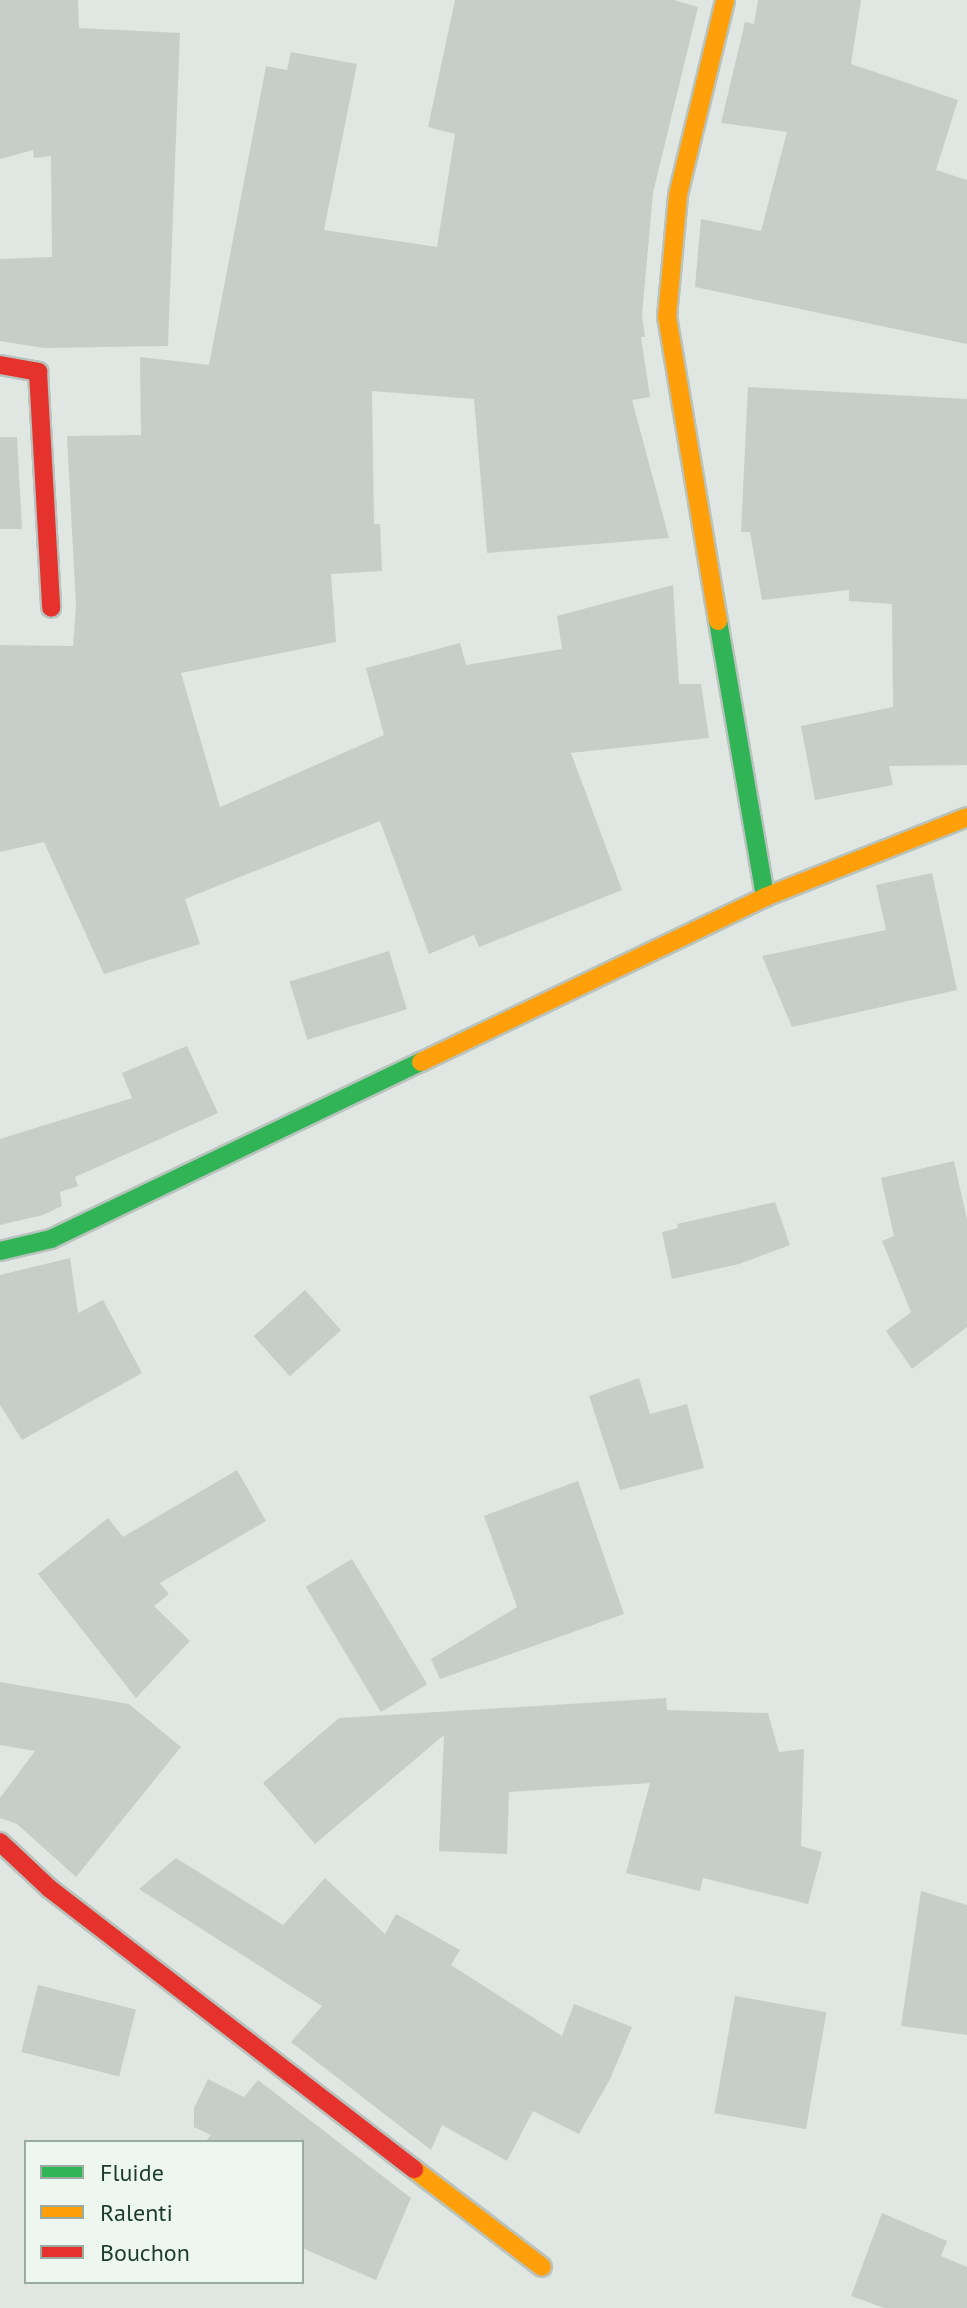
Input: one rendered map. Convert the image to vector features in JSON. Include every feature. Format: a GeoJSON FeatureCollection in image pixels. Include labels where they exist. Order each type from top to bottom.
{"type":"FeatureCollection","features":[{"type":"Feature","properties":{"kind":"street"},"geometry":{"type":"LineString","coordinates":[[725,0],[678,195],[667,317],[765,897]]}},
{"type":"Feature","properties":{"kind":"street"},"geometry":{"type":"LineString","coordinates":[[0,365],[38,372],[51,608]]}},
{"type":"Feature","properties":{"kind":"street"},"geometry":{"type":"LineString","coordinates":[[0,1251],[51,1239],[765,897],[967,817]]}},
{"type":"Feature","properties":{"kind":"street"},"geometry":{"type":"LineString","coordinates":[[0,1842],[49,1888],[542,2267]]}},
{"type":"Feature","properties":{"kind":"building"},"geometry":{"type":"Polygon","coordinates":[[[0,0],[78,0],[79,28],[180,33],[168,346],[44,348],[0,341],[0,259],[52,257],[51,156],[34,158],[33,150],[0,159],[0,0]]]}},
{"type":"Feature","properties":{"kind":"building"},"geometry":{"type":"Polygon","coordinates":[[[455,0],[674,0],[698,7],[653,193],[642,315],[645,337],[641,337],[650,397],[632,400],[669,538],[487,553],[474,399],[372,391],[374,524],[380,524],[382,571],[331,574],[336,642],[181,673],[220,807],[384,735],[366,668],[460,643],[466,665],[562,649],[557,616],[673,585],[679,684],[701,684],[709,738],[571,753],[622,890],[479,947],[474,935],[429,954],[380,821],[185,899],[200,944],[104,974],[44,842],[0,852],[0,645],[73,646],[76,607],[67,436],[141,435],[140,357],[209,365],[266,66],[287,70],[291,52],[357,64],[324,230],[437,247],[455,134],[428,127],[455,0]]]}},
{"type":"Feature","properties":{"kind":"building"},"geometry":{"type":"Polygon","coordinates":[[[758,0],[861,0],[851,64],[958,100],[936,170],[967,180],[967,344],[695,287],[701,219],[761,231],[787,132],[721,123],[745,22],[754,24],[758,0]]]}},
{"type":"Feature","properties":{"kind":"building"},"geometry":{"type":"Polygon","coordinates":[[[748,387],[967,399],[967,765],[889,766],[893,785],[815,800],[801,726],[893,707],[892,604],[849,601],[849,590],[762,600],[750,532],[741,532],[748,387]]]}},
{"type":"Feature","properties":{"kind":"building"},"geometry":{"type":"Polygon","coordinates":[[[0,437],[17,437],[22,529],[0,529],[0,437]]]}},
{"type":"Feature","properties":{"kind":"building"},"geometry":{"type":"Polygon","coordinates":[[[932,873],[957,990],[792,1027],[762,956],[886,930],[876,885],[932,873]]]}},
{"type":"Feature","properties":{"kind":"building"},"geometry":{"type":"Polygon","coordinates":[[[389,951],[407,1009],[307,1040],[290,981],[389,951]]]}},
{"type":"Feature","properties":{"kind":"building"},"geometry":{"type":"Polygon","coordinates":[[[187,1046],[218,1113],[75,1177],[78,1186],[60,1192],[62,1206],[43,1215],[0,1225],[0,1139],[132,1098],[122,1073],[187,1046]]]}},
{"type":"Feature","properties":{"kind":"building"},"geometry":{"type":"Polygon","coordinates":[[[954,1161],[967,1220],[967,1327],[912,1369],[886,1331],[911,1312],[882,1241],[894,1236],[881,1178],[954,1161]]]}},
{"type":"Feature","properties":{"kind":"building"},"geometry":{"type":"Polygon","coordinates":[[[775,1202],[790,1245],[739,1264],[672,1279],[662,1232],[678,1228],[677,1224],[775,1202]]]}},
{"type":"Feature","properties":{"kind":"building"},"geometry":{"type":"Polygon","coordinates":[[[70,1258],[78,1313],[103,1300],[142,1373],[22,1440],[0,1405],[0,1275],[70,1258]]]}},
{"type":"Feature","properties":{"kind":"building"},"geometry":{"type":"Polygon","coordinates":[[[305,1290],[341,1330],[290,1376],[254,1336],[305,1290]]]}},
{"type":"Feature","properties":{"kind":"building"},"geometry":{"type":"Polygon","coordinates":[[[639,1378],[650,1414],[687,1404],[704,1468],[620,1490],[589,1396],[639,1378]]]}},
{"type":"Feature","properties":{"kind":"building"},"geometry":{"type":"Polygon","coordinates":[[[237,1470],[266,1521],[160,1583],[169,1594],[154,1606],[190,1641],[136,1698],[38,1574],[108,1518],[123,1537],[237,1470]]]}},
{"type":"Feature","properties":{"kind":"building"},"geometry":{"type":"Polygon","coordinates":[[[578,1481],[624,1614],[440,1679],[431,1659],[517,1607],[484,1516],[578,1481]]]}},
{"type":"Feature","properties":{"kind":"building"},"geometry":{"type":"Polygon","coordinates":[[[352,1559],[427,1684],[381,1712],[306,1587],[352,1559]]]}},
{"type":"Feature","properties":{"kind":"building"},"geometry":{"type":"Polygon","coordinates":[[[0,1682],[129,1704],[181,1747],[76,1877],[17,1824],[0,1818],[0,1798],[35,1751],[0,1745],[0,1682]]]}},
{"type":"Feature","properties":{"kind":"building"},"geometry":{"type":"Polygon","coordinates":[[[666,1698],[667,1710],[768,1713],[779,1752],[804,1749],[801,1846],[822,1852],[808,1904],[703,1878],[700,1891],[626,1873],[650,1783],[509,1792],[507,1854],[439,1851],[444,1735],[315,1844],[263,1783],[339,1718],[666,1698]]]}},
{"type":"Feature","properties":{"kind":"building"},"geometry":{"type":"Polygon","coordinates":[[[176,1858],[283,1925],[325,1878],[385,1934],[396,1914],[460,1950],[451,1965],[562,2036],[574,2004],[632,2027],[610,2079],[579,2134],[533,2111],[507,2161],[442,2125],[431,2150],[291,2042],[322,2006],[139,1889],[176,1858]]]}},
{"type":"Feature","properties":{"kind":"building"},"geometry":{"type":"Polygon","coordinates":[[[921,1891],[967,1905],[967,2035],[901,2026],[921,1891]]]}},
{"type":"Feature","properties":{"kind":"building"},"geometry":{"type":"Polygon","coordinates":[[[38,1985],[136,2009],[119,2076],[21,2052],[38,1985]]]}},
{"type":"Feature","properties":{"kind":"building"},"geometry":{"type":"Polygon","coordinates":[[[735,1996],[827,2012],[806,2129],[714,2113],[735,1996]]]}},
{"type":"Feature","properties":{"kind":"building"},"geometry":{"type":"Polygon","coordinates":[[[208,2079],[244,2097],[258,2080],[411,2198],[376,2280],[304,2249],[304,2140],[207,2140],[211,2135],[194,2127],[194,2108],[208,2079]]]}},
{"type":"Feature","properties":{"kind":"building"},"geometry":{"type":"Polygon","coordinates":[[[882,2213],[947,2241],[941,2256],[967,2267],[967,2308],[884,2308],[851,2296],[882,2213]]]}},
{"type":"Feature","properties":{"kind":"traffic: fast"},"geometry":{"type":"LineString","coordinates":[[718,621],[765,897]]}},
{"type":"Feature","properties":{"kind":"traffic: fast"},"geometry":{"type":"LineString","coordinates":[[0,1251],[51,1239],[421,1062]]}},
{"type":"Feature","properties":{"kind":"traffic: slow"},"geometry":{"type":"LineString","coordinates":[[718,621],[667,317],[678,195],[725,0]]}},
{"type":"Feature","properties":{"kind":"traffic: slow"},"geometry":{"type":"LineString","coordinates":[[421,1062],[765,897],[967,817]]}},
{"type":"Feature","properties":{"kind":"traffic: slow"},"geometry":{"type":"LineString","coordinates":[[414,2169],[542,2267]]}},
{"type":"Feature","properties":{"kind":"traffic: jam"},"geometry":{"type":"LineString","coordinates":[[0,365],[38,372],[51,608]]}},
{"type":"Feature","properties":{"kind":"traffic: jam"},"geometry":{"type":"LineString","coordinates":[[0,1842],[49,1888],[414,2169]]}}]}
